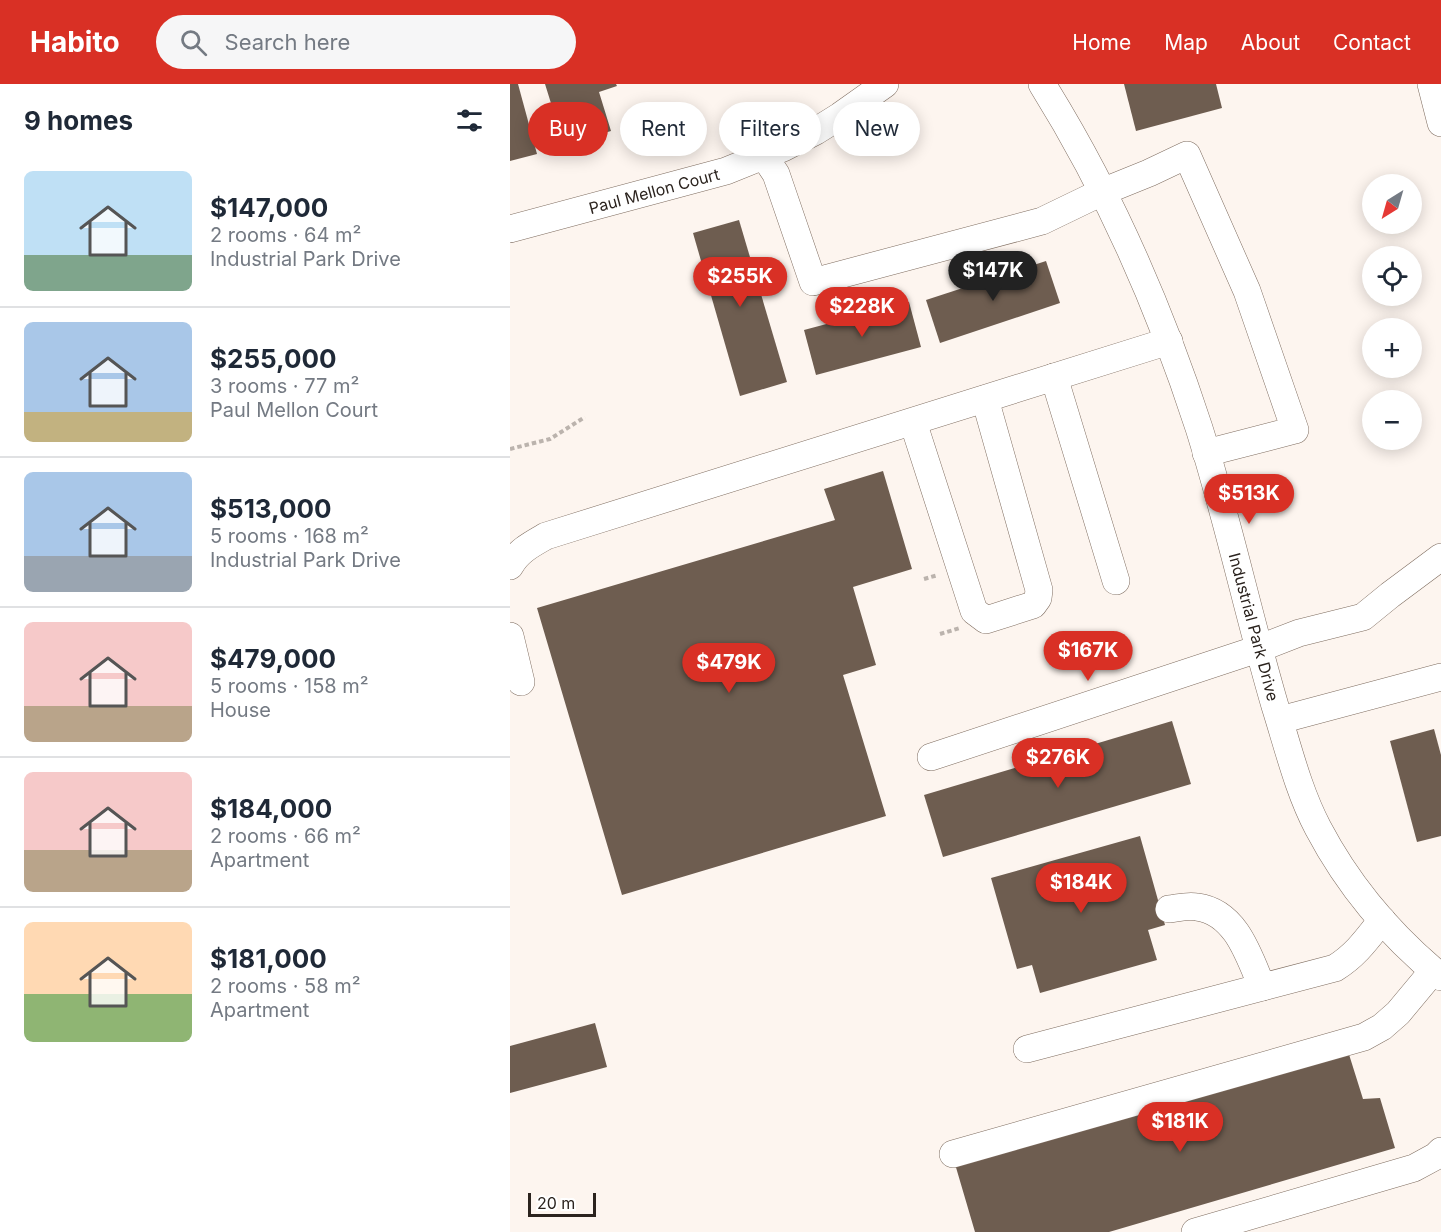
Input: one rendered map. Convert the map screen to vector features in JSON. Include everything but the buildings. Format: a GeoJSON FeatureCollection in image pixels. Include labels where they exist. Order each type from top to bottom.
{"type":"FeatureCollection","features":[{"type":"Feature","properties":{"kind":"street","name":"Paul Mellon Court"},"geometry":{"type":"LineString","coordinates":[[821,128],[885,84]]}},
{"type":"Feature","properties":{"kind":"street","name":"Industrial Park Drive"},"geometry":{"type":"LineString","coordinates":[[1042,84],[1068,125],[1157,309],[1206,453],[1258,649],[1300,787],[1318,828],[1364,899],[1398,939],[1437,974]]}},
{"type":"Feature","properties":{"kind":"street"},"geometry":{"type":"LineString","coordinates":[[1431,84],[1441,123]]}},
{"type":"Feature","properties":{"kind":"street"},"geometry":{"type":"LineString","coordinates":[[764,156],[776,174],[813,282],[1042,221],[1187,155],[1247,291],[1295,430],[1206,453]]}},
{"type":"Feature","properties":{"kind":"street","name":"Paul Mellon Court"},"geometry":{"type":"LineString","coordinates":[[510,229],[726,171],[764,156]]}},
{"type":"Feature","properties":{"kind":"street"},"geometry":{"type":"LineString","coordinates":[[510,566],[514,558],[526,548],[546,536],[1168,341]]}},
{"type":"Feature","properties":{"kind":"street"},"geometry":{"type":"LineString","coordinates":[[1054,377],[1116,581]]}},
{"type":"Feature","properties":{"kind":"street"},"geometry":{"type":"LineString","coordinates":[[913,422],[974,611],[986,620],[1034,605],[1039,590],[985,399]]}},
{"type":"Feature","properties":{"kind":"street"},"geometry":{"type":"LineString","coordinates":[[931,757],[1258,649],[1299,633],[1363,617],[1441,557]]}},
{"type":"Feature","properties":{"kind":"street"},"geometry":{"type":"LineString","coordinates":[[510,636],[520,682]]}},
{"type":"Feature","properties":{"kind":"street"},"geometry":{"type":"LineString","coordinates":[[1280,720],[1441,677]]}},
{"type":"Feature","properties":{"kind":"street"},"geometry":{"type":"LineString","coordinates":[[1169,909],[1194,906],[1208,909],[1222,916],[1239,937],[1262,987]]}},
{"type":"Feature","properties":{"kind":"street"},"geometry":{"type":"LineString","coordinates":[[1027,1049],[1335,968],[1362,946],[1382,920]]}},
{"type":"Feature","properties":{"kind":"street"},"geometry":{"type":"LineString","coordinates":[[953,1154],[1364,1037],[1382,1027],[1437,974]]}},
{"type":"Feature","properties":{"kind":"street"},"geometry":{"type":"LineString","coordinates":[[1195,1232],[1414,1168],[1441,1151]]}},
{"type":"Feature","properties":{"kind":"path"},"geometry":{"type":"LineString","coordinates":[[510,449],[550,438],[585,417]]}}]}
